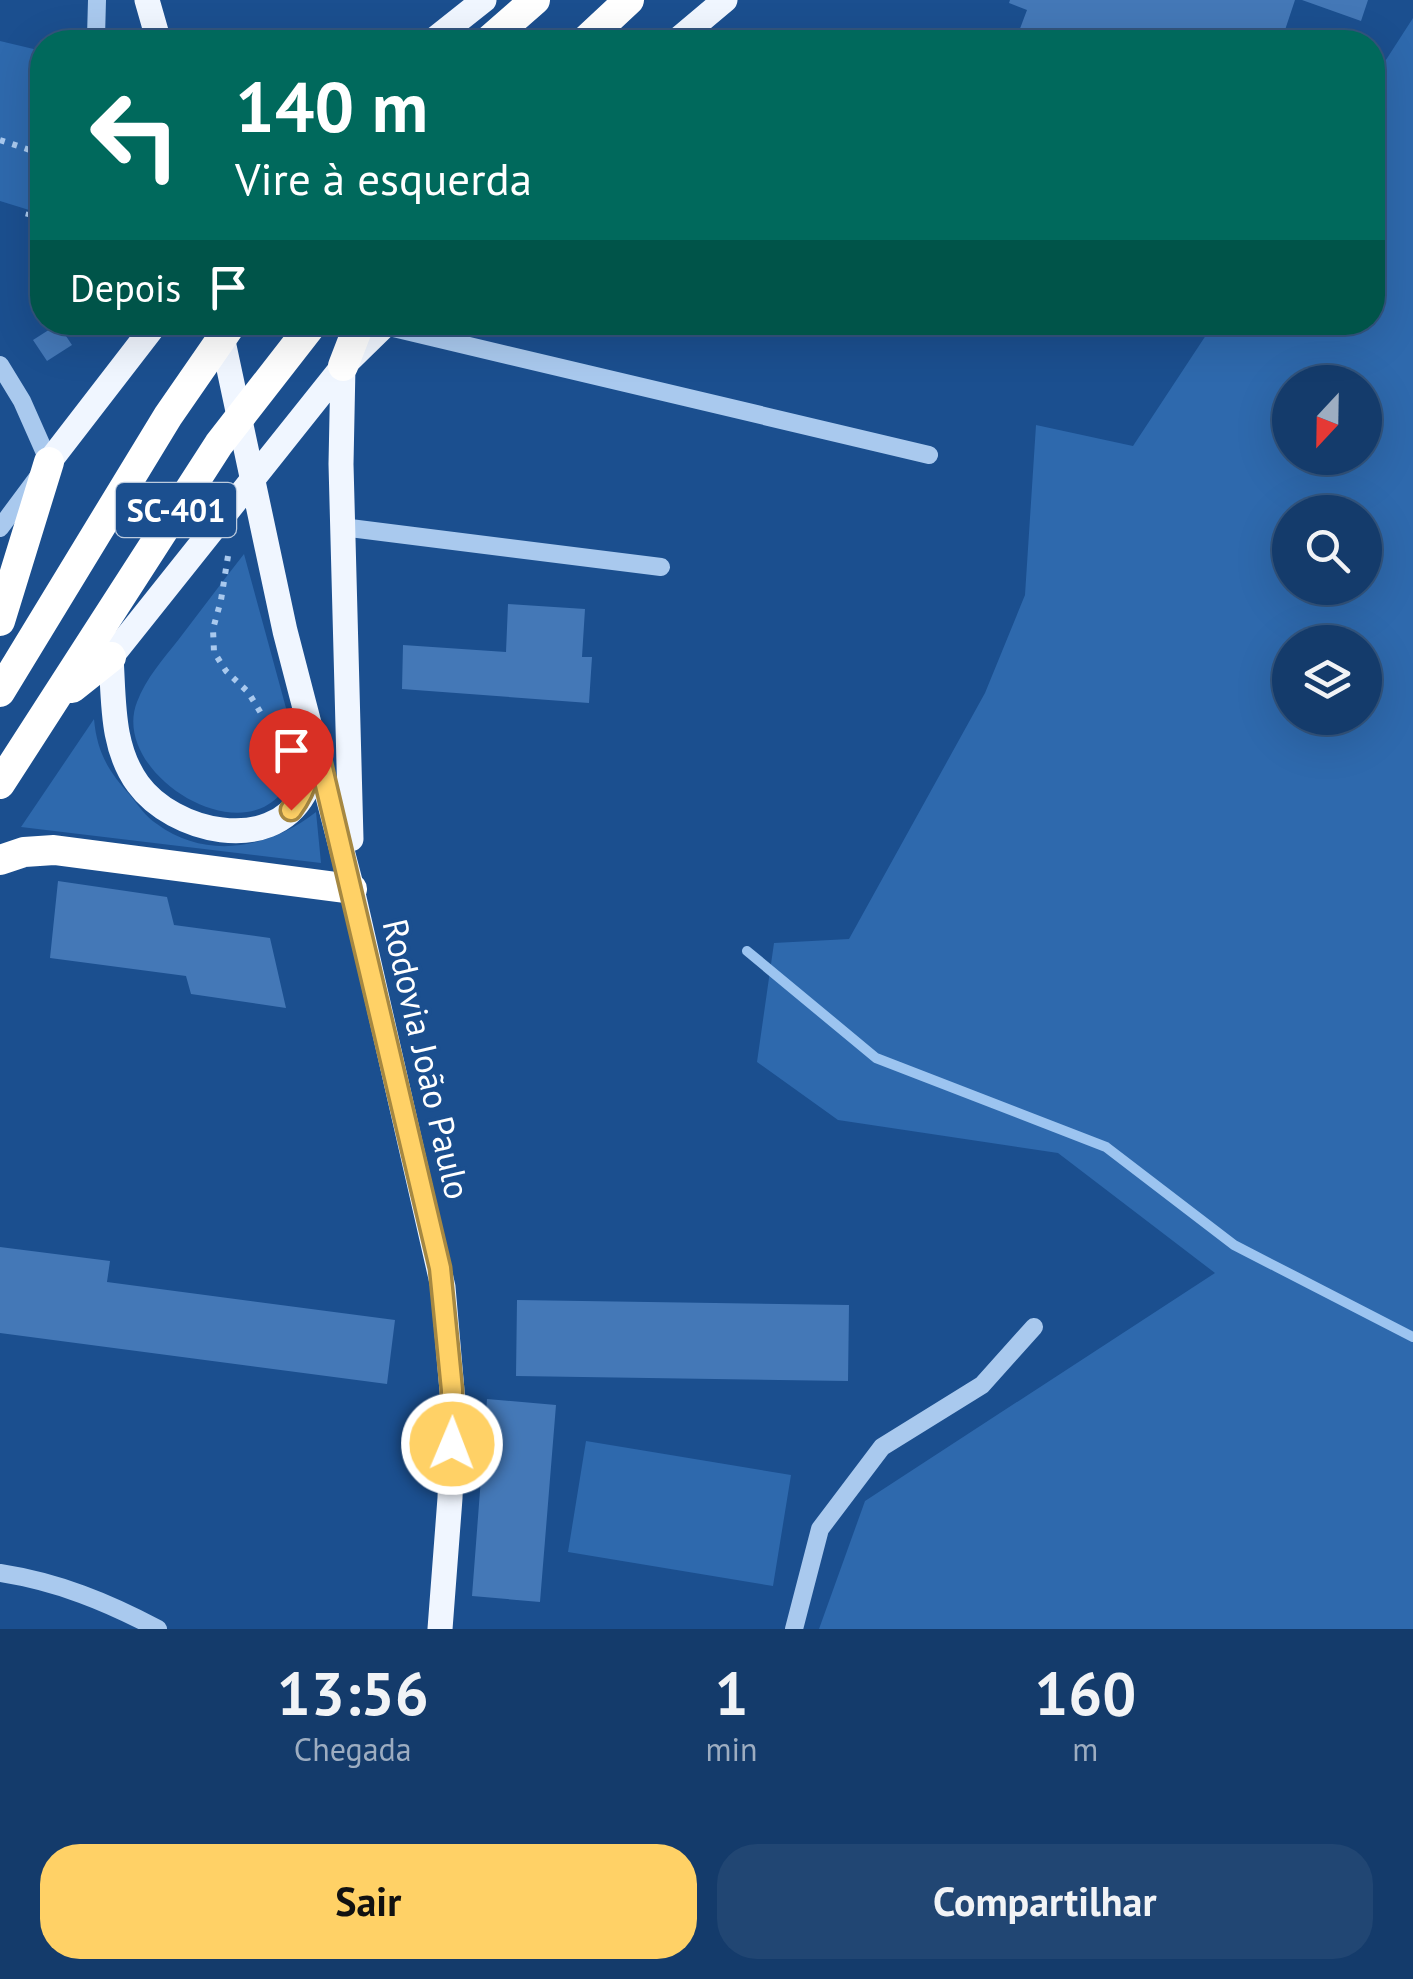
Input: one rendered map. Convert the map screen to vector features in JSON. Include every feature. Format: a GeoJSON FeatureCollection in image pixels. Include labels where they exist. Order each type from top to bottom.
{"type":"FeatureCollection","features":[{"type":"Feature","properties":{"kind":"highway"},"geometry":{"type":"LineString","coordinates":[[500,30],[535,0]]}},
{"type":"Feature","properties":{"kind":"highway"},"geometry":{"type":"LineString","coordinates":[[597,30],[629,0]]}},
{"type":"Feature","properties":{"kind":"highway","name":"SC-401"},"geometry":{"type":"LineString","coordinates":[[0,692],[168,416],[225,335]]}},
{"type":"Feature","properties":{"kind":"highway","name":"SC-401"},"geometry":{"type":"LineString","coordinates":[[0,784],[219,444],[304,335]]}},
{"type":"Feature","properties":{"kind":"highway"},"geometry":{"type":"LineString","coordinates":[[343,366],[369,335]]}},
{"type":"Feature","properties":{"kind":"highway"},"geometry":{"type":"LineString","coordinates":[[0,621],[49,462]]}},
{"type":"Feature","properties":{"kind":"highway"},"geometry":{"type":"LineString","coordinates":[[51,706],[111,657]]}},
{"type":"Feature","properties":{"kind":"highway"},"geometry":{"type":"LineString","coordinates":[[0,860],[24,852],[54,850],[352,889]]}},
{"type":"Feature","properties":{"kind":"main road"},"geometry":{"type":"LineString","coordinates":[[147,0],[156,30]]}},
{"type":"Feature","properties":{"kind":"main road"},"geometry":{"type":"LineString","coordinates":[[446,30],[484,0]]}},
{"type":"Feature","properties":{"kind":"main road"},"geometry":{"type":"LineString","coordinates":[[689,30],[724,0]]}},
{"type":"Feature","properties":{"kind":"main road"},"geometry":{"type":"LineString","coordinates":[[49,462],[147,335]]}},
{"type":"Feature","properties":{"kind":"main road","name":"Rodovia João Paulo"},"geometry":{"type":"LineString","coordinates":[[222,335],[286,631],[352,889],[427,1210],[446,1314],[453,1402],[440,1629]]}},
{"type":"Feature","properties":{"kind":"main road"},"geometry":{"type":"LineString","coordinates":[[314,734],[311,770],[304,793],[274,823],[232,832],[194,825],[160,805],[138,786],[121,754],[116,735],[111,657],[343,366]]}},
{"type":"Feature","properties":{"kind":"main road"},"geometry":{"type":"LineString","coordinates":[[343,366],[342,528],[352,889]]}},
{"type":"Feature","properties":{"kind":"street"},"geometry":{"type":"LineString","coordinates":[[96,30],[97,0]]}},
{"type":"Feature","properties":{"kind":"street"},"geometry":{"type":"LineString","coordinates":[[425,335],[928,454]]}},
{"type":"Feature","properties":{"kind":"street"},"geometry":{"type":"LineString","coordinates":[[0,365],[22,401],[49,462],[0,528]]}},
{"type":"Feature","properties":{"kind":"street"},"geometry":{"type":"LineString","coordinates":[[342,528],[661,567]]}},
{"type":"Feature","properties":{"kind":"street"},"geometry":{"type":"LineString","coordinates":[[794,1629],[820,1528],[882,1447],[982,1385],[1034,1328]]}},
{"type":"Feature","properties":{"kind":"street"},"geometry":{"type":"LineString","coordinates":[[0,1573],[69,1588],[158,1629]]}},
{"type":"Feature","properties":{"kind":"path"},"geometry":{"type":"LineString","coordinates":[[0,140],[30,152]]}},
{"type":"Feature","properties":{"kind":"path"},"geometry":{"type":"LineString","coordinates":[[28,217],[30,208]]}},
{"type":"Feature","properties":{"kind":"path"},"geometry":{"type":"LineString","coordinates":[[234,502],[222,600],[213,629],[214,652],[226,671],[248,692],[287,755],[311,770]]}},
{"type":"Feature","properties":{"kind":"shaded area"},"geometry":{"type":"Polygon","coordinates":[[[1413,18],[1413,1629],[819,1629],[865,1501],[1215,1273],[1058,1153],[838,1120],[757,1062],[774,943],[849,939],[985,693],[1025,595],[1036,425],[1133,446],[1206,335],[1385,335],[1385,61],[1413,18]]]}},
{"type":"Feature","properties":{"kind":"shaded area"},"geometry":{"type":"Polygon","coordinates":[[[0,41],[30,48],[30,210],[0,201],[0,41]]]}},
{"type":"Feature","properties":{"kind":"shaded area"},"geometry":{"type":"Polygon","coordinates":[[[244,554],[298,752],[284,789],[260,808],[231,812],[199,804],[169,786],[146,761],[134,732],[137,702],[150,677],[244,554]]]}},
{"type":"Feature","properties":{"kind":"shaded area"},"geometry":{"type":"Polygon","coordinates":[[[94,719],[101,751],[110,769],[157,824],[196,843],[238,845],[279,834],[316,812],[321,863],[21,827],[94,719]]]}},
{"type":"Feature","properties":{"kind":"shaded area"},"geometry":{"type":"Polygon","coordinates":[[[586,1441],[791,1475],[773,1586],[568,1552],[586,1441]]]}},
{"type":"Feature","properties":{"kind":"building"},"geometry":{"type":"Polygon","coordinates":[[[1295,0],[1285,30],[1020,30],[1027,10],[1009,3],[1295,0]]]}},
{"type":"Feature","properties":{"kind":"building"},"geometry":{"type":"Polygon","coordinates":[[[1302,0],[1368,0],[1361,21],[1302,0]]]}},
{"type":"Feature","properties":{"kind":"building"},"geometry":{"type":"Polygon","coordinates":[[[41,335],[65,335],[72,345],[47,361],[33,340],[41,335]]]}},
{"type":"Feature","properties":{"kind":"building"},"geometry":{"type":"Polygon","coordinates":[[[508,604],[585,609],[582,657],[592,657],[589,703],[402,689],[403,645],[506,652],[508,604]]]}},
{"type":"Feature","properties":{"kind":"building"},"geometry":{"type":"Polygon","coordinates":[[[58,881],[167,897],[174,925],[270,938],[286,1008],[191,994],[186,976],[50,958],[58,881]]]}},
{"type":"Feature","properties":{"kind":"building"},"geometry":{"type":"Polygon","coordinates":[[[0,1247],[110,1261],[107,1282],[395,1320],[387,1384],[0,1333],[0,1247]]]}},
{"type":"Feature","properties":{"kind":"building"},"geometry":{"type":"Polygon","coordinates":[[[517,1300],[849,1305],[848,1381],[516,1376],[517,1300]]]}},
{"type":"Feature","properties":{"kind":"building"},"geometry":{"type":"Polygon","coordinates":[[[487,1399],[556,1405],[540,1602],[472,1596],[487,1399]]]}},
{"type":"Feature","properties":{"kind":"waterway"},"geometry":{"type":"LineString","coordinates":[[747,951],[876,1058],[1106,1147],[1234,1245],[1413,1337]]}},
{"type":"Feature","properties":{"kind":"route"},"geometry":{"type":"LineString","coordinates":[[291,810],[304,793],[311,770],[314,734],[440,1268],[453,1402],[452,1444]]}}]}
